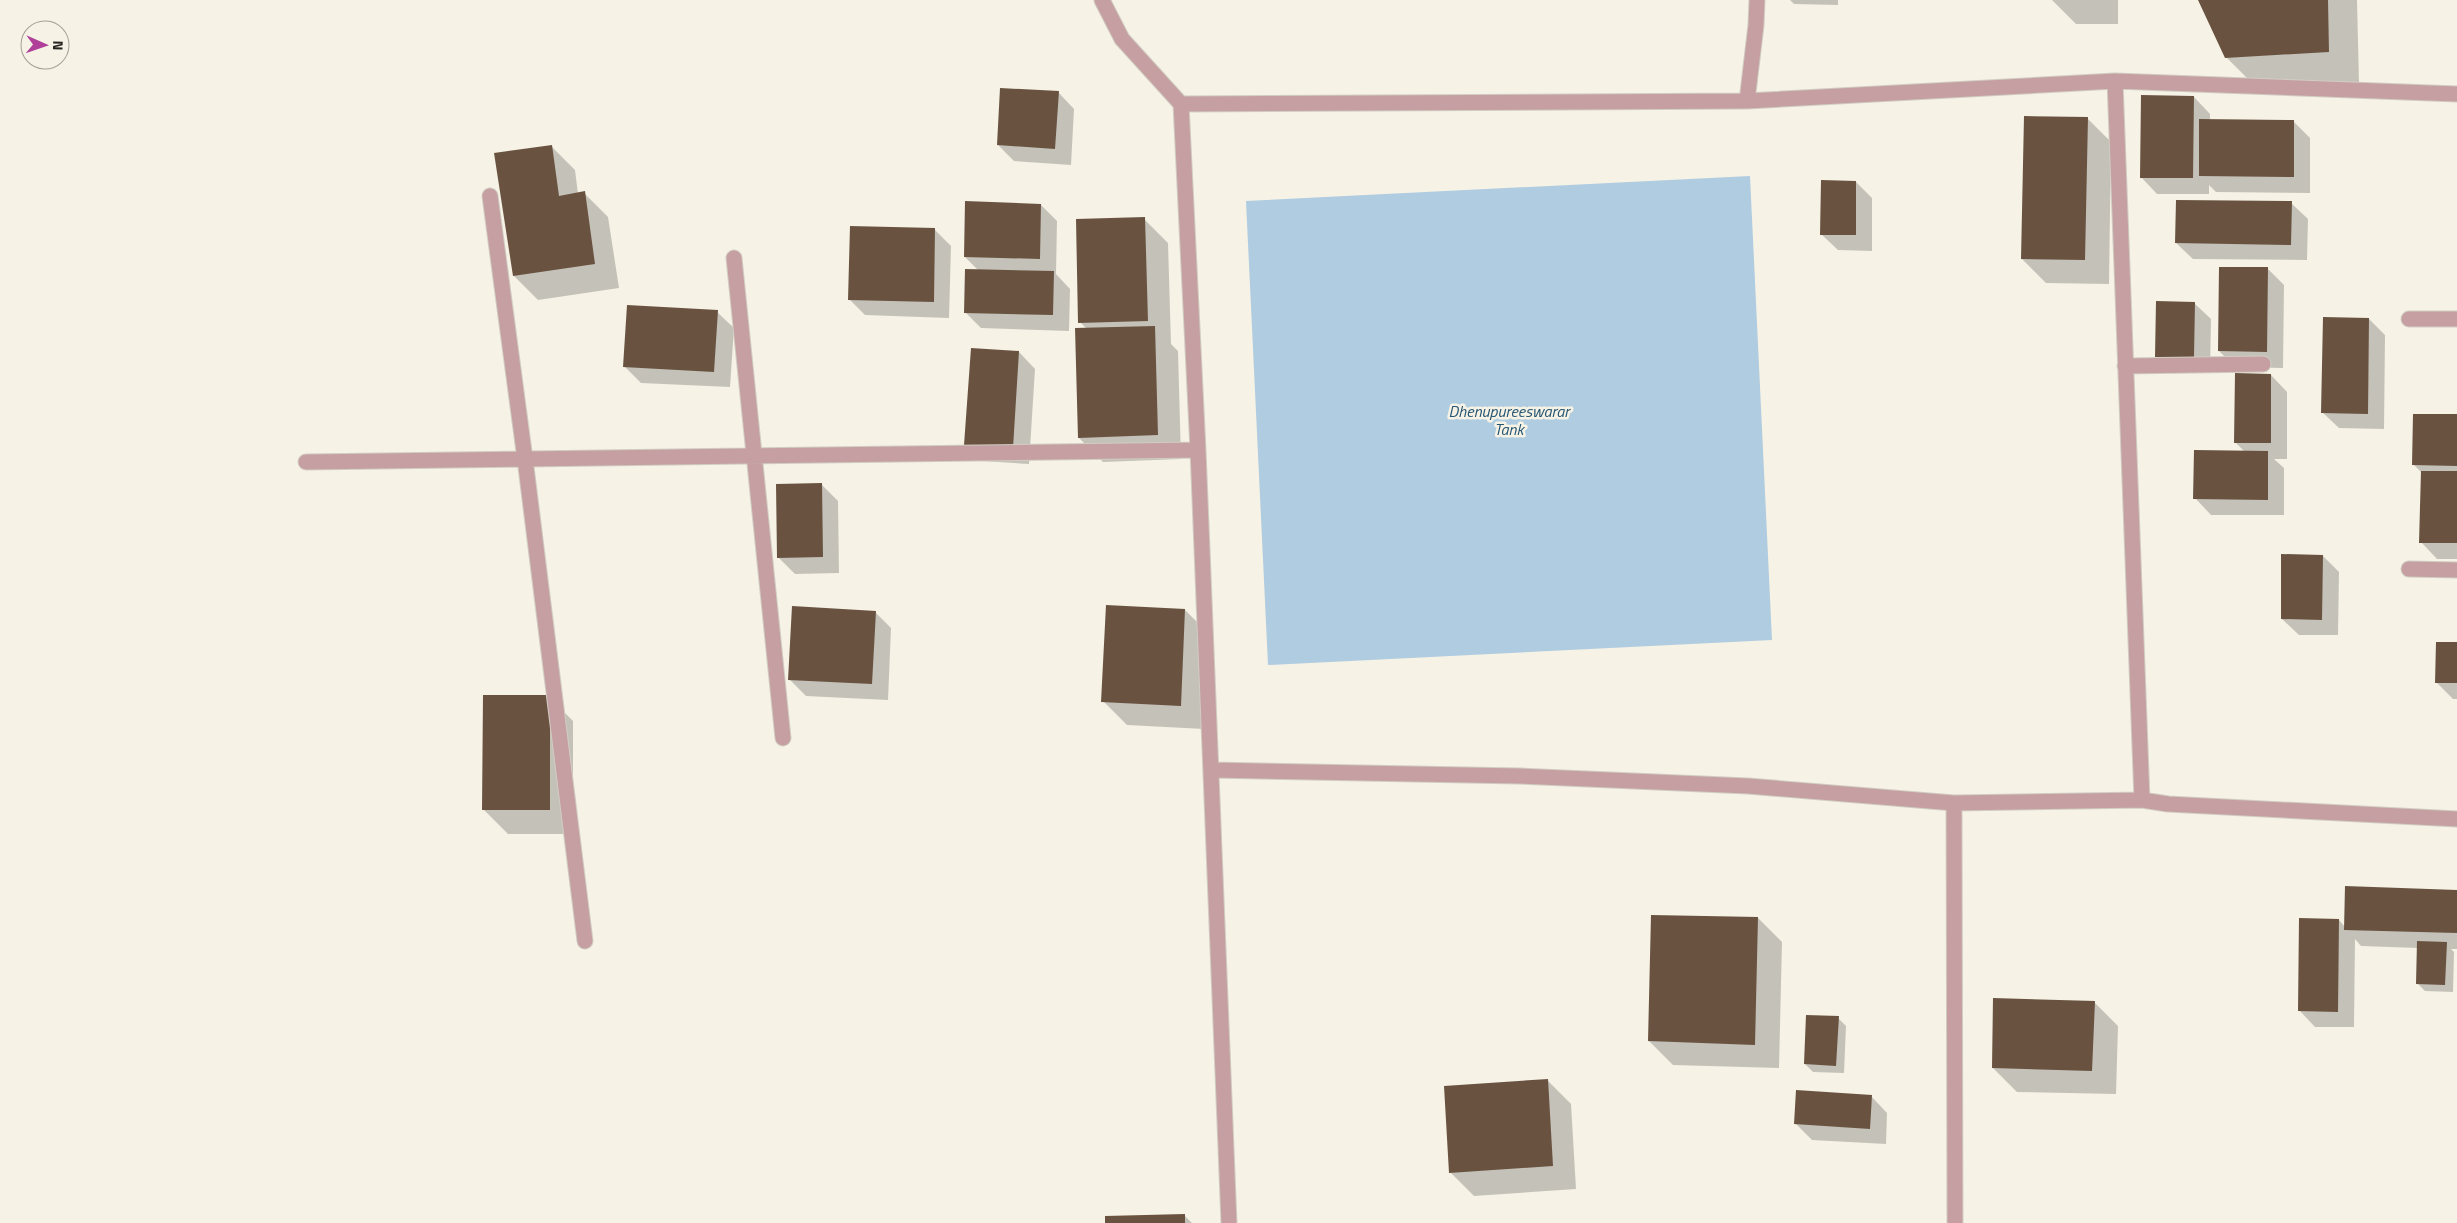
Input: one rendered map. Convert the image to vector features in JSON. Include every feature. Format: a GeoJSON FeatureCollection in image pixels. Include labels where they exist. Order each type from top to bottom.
{"type":"FeatureCollection","features":[{"type":"Feature","properties":{"kind":"street"},"geometry":{"type":"LineString","coordinates":[[1102,0],[1122,39],[1181,104],[1198,450],[1230,1223]]}},
{"type":"Feature","properties":{"kind":"street"},"geometry":{"type":"LineString","coordinates":[[1747,101],[1757,0]]}},
{"type":"Feature","properties":{"kind":"street"},"geometry":{"type":"LineString","coordinates":[[1181,104],[1747,101],[2115,81],[2457,94]]}},
{"type":"Feature","properties":{"kind":"street"},"geometry":{"type":"LineString","coordinates":[[2115,81],[2142,800]]}},
{"type":"Feature","properties":{"kind":"street"},"geometry":{"type":"LineString","coordinates":[[490,196],[525,459],[584,941]]}},
{"type":"Feature","properties":{"kind":"street"},"geometry":{"type":"LineString","coordinates":[[734,258],[783,738]]}},
{"type":"Feature","properties":{"kind":"street"},"geometry":{"type":"LineString","coordinates":[[2408,319],[2457,319]]}},
{"type":"Feature","properties":{"kind":"street"},"geometry":{"type":"LineString","coordinates":[[2125,366],[2263,364]]}},
{"type":"Feature","properties":{"kind":"street"},"geometry":{"type":"LineString","coordinates":[[306,462],[1198,450]]}},
{"type":"Feature","properties":{"kind":"street"},"geometry":{"type":"LineString","coordinates":[[2410,569],[2457,570]]}},
{"type":"Feature","properties":{"kind":"street"},"geometry":{"type":"LineString","coordinates":[[1212,770],[1519,776],[1708,784],[1954,803],[2142,800],[2168,804],[2457,820]]}},
{"type":"Feature","properties":{"kind":"street"},"geometry":{"type":"LineString","coordinates":[[1954,803],[1955,1223]]}},
{"type":"Feature","properties":{"kind":"water","name":"Dhenupureeswarar Tank"},"geometry":{"type":"Polygon","coordinates":[[[1750,176],[1772,640],[1268,665],[1246,201],[1750,176]]]}},
{"type":"Feature","properties":{"kind":"building"},"geometry":{"type":"Polygon","coordinates":[[[2198,0],[2328,0],[2329,52],[2225,58],[2198,0]]]}},
{"type":"Feature","properties":{"kind":"building"},"geometry":{"type":"Polygon","coordinates":[[[1000,88],[1059,91],[1055,149],[997,145],[1000,88]]]}},
{"type":"Feature","properties":{"kind":"building"},"geometry":{"type":"Polygon","coordinates":[[[2141,95],[2194,96],[2193,178],[2140,178],[2141,95]]]}},
{"type":"Feature","properties":{"kind":"building"},"geometry":{"type":"Polygon","coordinates":[[[2024,116],[2088,117],[2085,260],[2021,259],[2024,116]]]}},
{"type":"Feature","properties":{"kind":"building"},"geometry":{"type":"Polygon","coordinates":[[[2199,119],[2294,120],[2294,177],[2199,176],[2199,119]]]}},
{"type":"Feature","properties":{"kind":"building"},"geometry":{"type":"Polygon","coordinates":[[[552,145],[559,196],[585,191],[595,264],[513,276],[494,153],[552,145]]]}},
{"type":"Feature","properties":{"kind":"building"},"geometry":{"type":"Polygon","coordinates":[[[1821,180],[1856,181],[1856,235],[1820,235],[1821,180]]]}},
{"type":"Feature","properties":{"kind":"building"},"geometry":{"type":"Polygon","coordinates":[[[2176,200],[2292,201],[2291,245],[2175,243],[2176,200]]]}},
{"type":"Feature","properties":{"kind":"building"},"geometry":{"type":"Polygon","coordinates":[[[965,201],[1041,204],[1040,259],[964,257],[965,201]]]}},
{"type":"Feature","properties":{"kind":"building"},"geometry":{"type":"Polygon","coordinates":[[[1145,217],[1148,321],[1078,323],[1076,219],[1145,217]]]}},
{"type":"Feature","properties":{"kind":"building"},"geometry":{"type":"Polygon","coordinates":[[[850,226],[935,228],[934,302],[848,300],[850,226]]]}},
{"type":"Feature","properties":{"kind":"building"},"geometry":{"type":"Polygon","coordinates":[[[2219,267],[2268,267],[2267,352],[2218,351],[2219,267]]]}},
{"type":"Feature","properties":{"kind":"building"},"geometry":{"type":"Polygon","coordinates":[[[965,269],[1054,271],[1053,315],[964,313],[965,269]]]}},
{"type":"Feature","properties":{"kind":"building"},"geometry":{"type":"Polygon","coordinates":[[[2156,301],[2195,302],[2194,357],[2155,357],[2156,301]]]}},
{"type":"Feature","properties":{"kind":"building"},"geometry":{"type":"Polygon","coordinates":[[[627,305],[718,310],[714,372],[623,367],[627,305]]]}},
{"type":"Feature","properties":{"kind":"building"},"geometry":{"type":"Polygon","coordinates":[[[2323,317],[2369,318],[2368,414],[2321,413],[2323,317]]]}},
{"type":"Feature","properties":{"kind":"building"},"geometry":{"type":"Polygon","coordinates":[[[1155,326],[1158,435],[1078,438],[1075,328],[1155,326]]]}},
{"type":"Feature","properties":{"kind":"building"},"geometry":{"type":"Polygon","coordinates":[[[971,348],[1019,351],[1013,448],[964,445],[971,348]]]}},
{"type":"Feature","properties":{"kind":"building"},"geometry":{"type":"Polygon","coordinates":[[[2235,373],[2271,374],[2271,443],[2234,443],[2235,373]]]}},
{"type":"Feature","properties":{"kind":"building"},"geometry":{"type":"Polygon","coordinates":[[[2413,414],[2457,414],[2457,466],[2412,465],[2413,414]]]}},
{"type":"Feature","properties":{"kind":"building"},"geometry":{"type":"Polygon","coordinates":[[[2194,450],[2268,451],[2268,500],[2193,499],[2194,450]]]}},
{"type":"Feature","properties":{"kind":"building"},"geometry":{"type":"Polygon","coordinates":[[[2421,471],[2457,471],[2457,543],[2419,543],[2421,471]]]}},
{"type":"Feature","properties":{"kind":"building"},"geometry":{"type":"Polygon","coordinates":[[[822,483],[823,557],[777,558],[776,484],[822,483]]]}},
{"type":"Feature","properties":{"kind":"building"},"geometry":{"type":"Polygon","coordinates":[[[2281,554],[2323,555],[2322,620],[2281,619],[2281,554]]]}},
{"type":"Feature","properties":{"kind":"building"},"geometry":{"type":"Polygon","coordinates":[[[1106,605],[1185,609],[1181,706],[1101,702],[1106,605]]]}},
{"type":"Feature","properties":{"kind":"building"},"geometry":{"type":"Polygon","coordinates":[[[792,606],[876,611],[872,684],[788,680],[792,606]]]}},
{"type":"Feature","properties":{"kind":"building"},"geometry":{"type":"Polygon","coordinates":[[[2436,642],[2457,642],[2457,683],[2435,683],[2436,642]]]}},
{"type":"Feature","properties":{"kind":"building"},"geometry":{"type":"Polygon","coordinates":[[[483,695],[550,695],[550,810],[482,810],[483,695]]]}},
{"type":"Feature","properties":{"kind":"building"},"geometry":{"type":"Polygon","coordinates":[[[2345,886],[2457,890],[2457,933],[2344,930],[2345,886]]]}},
{"type":"Feature","properties":{"kind":"building"},"geometry":{"type":"Polygon","coordinates":[[[1651,915],[1758,917],[1755,1045],[1648,1041],[1651,915]]]}},
{"type":"Feature","properties":{"kind":"building"},"geometry":{"type":"Polygon","coordinates":[[[2299,918],[2339,919],[2338,1012],[2298,1011],[2299,918]]]}},
{"type":"Feature","properties":{"kind":"building"},"geometry":{"type":"Polygon","coordinates":[[[2417,941],[2447,942],[2445,985],[2416,984],[2417,941]]]}},
{"type":"Feature","properties":{"kind":"building"},"geometry":{"type":"Polygon","coordinates":[[[1993,998],[2095,1001],[2092,1071],[1992,1068],[1993,998]]]}},
{"type":"Feature","properties":{"kind":"building"},"geometry":{"type":"Polygon","coordinates":[[[1806,1015],[1839,1016],[1836,1066],[1804,1064],[1806,1015]]]}},
{"type":"Feature","properties":{"kind":"building"},"geometry":{"type":"Polygon","coordinates":[[[1548,1079],[1553,1166],[1449,1173],[1444,1086],[1548,1079]]]}},
{"type":"Feature","properties":{"kind":"building"},"geometry":{"type":"Polygon","coordinates":[[[1796,1090],[1872,1095],[1870,1129],[1794,1124],[1796,1090]]]}},
{"type":"Feature","properties":{"kind":"building"},"geometry":{"type":"Polygon","coordinates":[[[1185,1214],[1185,1223],[1105,1223],[1105,1216],[1185,1214]]]}}]}
